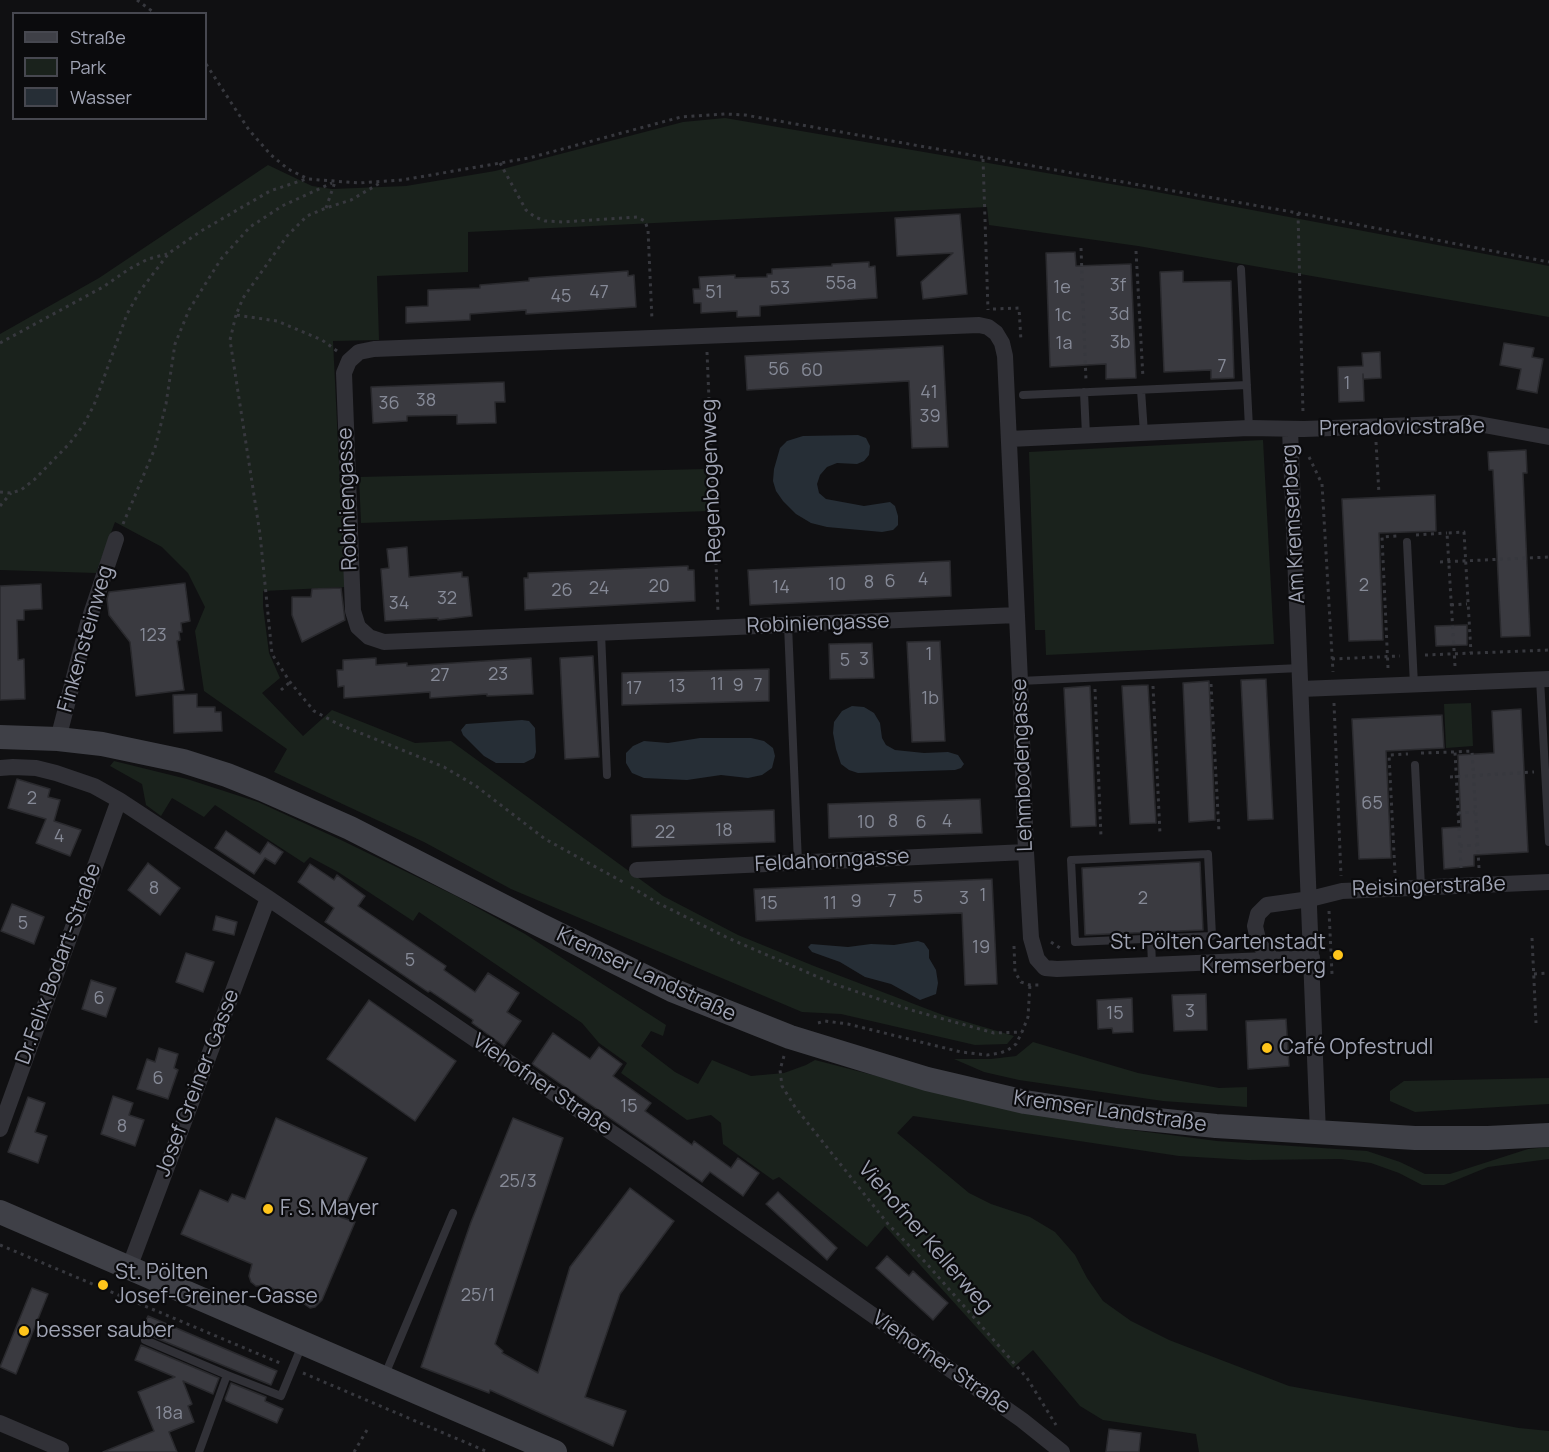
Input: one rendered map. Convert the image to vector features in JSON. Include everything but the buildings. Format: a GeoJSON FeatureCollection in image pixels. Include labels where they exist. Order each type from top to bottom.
{"type":"FeatureCollection","features":[{"type":"Feature","properties":{"kind":"main road","name":"Kremser Landstraße"},"geometry":{"type":"LineString","coordinates":[[0,737],[58,739],[147,752],[183,761],[262,789],[350,828],[672,990],[790,1037],[927,1079],[1025,1102],[1172,1122],[1425,1138],[1549,1135]]}},
{"type":"Feature","properties":{"kind":"main road"},"geometry":{"type":"LineString","coordinates":[[0,1212],[555,1452]]}},
{"type":"Feature","properties":{"kind":"street"},"geometry":{"type":"LineString","coordinates":[[349,361],[359,352],[374,349],[979,325],[992,330]]}},
{"type":"Feature","properties":{"kind":"street","name":"Lehmbodengasse"},"geometry":{"type":"LineString","coordinates":[[992,330],[1002,343],[1005,356],[1026,852],[1031,938],[1037,959]]}},
{"type":"Feature","properties":{"kind":"street","name":"Robiniengasse"},"geometry":{"type":"LineString","coordinates":[[349,361],[344,373],[353,611],[358,627],[369,637],[384,642],[1017,615]]}},
{"type":"Feature","properties":{"kind":"street","name":"Preradovicstraße"},"geometry":{"type":"LineString","coordinates":[[1297,429],[1473,423],[1549,436]]}},
{"type":"Feature","properties":{"kind":"street","name":"Am Kremserberg"},"geometry":{"type":"LineString","coordinates":[[1009,439],[1249,428],[1297,429],[1300,668],[1318,1133]]}},
{"type":"Feature","properties":{"kind":"street","name":"Finkensteinweg"},"geometry":{"type":"LineString","coordinates":[[58,739],[88,623],[116,539]]}},
{"type":"Feature","properties":{"kind":"street"},"geometry":{"type":"LineString","coordinates":[[1301,689],[1544,679]]}},
{"type":"Feature","properties":{"kind":"street","name":"Viehofner Straße"},"geometry":{"type":"LineString","coordinates":[[0,768],[13,766],[36,768],[56,773],[94,786],[118,800],[268,898],[669,1172],[1022,1420],[1062,1452]]}},
{"type":"Feature","properties":{"kind":"street","name":"Dr.Felix Bodart-Straße"},"geometry":{"type":"LineString","coordinates":[[0,1129],[118,800]]}},
{"type":"Feature","properties":{"kind":"street","name":"Feldahorngasse"},"geometry":{"type":"LineString","coordinates":[[637,870],[1026,852]]}},
{"type":"Feature","properties":{"kind":"street","name":"Reisingerstraße"},"geometry":{"type":"LineString","coordinates":[[1310,899],[1335,892],[1549,882]]}},
{"type":"Feature","properties":{"kind":"street","name":"Josef Greiner-Gasse"},"geometry":{"type":"LineString","coordinates":[[129,1268],[268,898]]}},
{"type":"Feature","properties":{"kind":"street"},"geometry":{"type":"LineString","coordinates":[[1272,959],[1259,944],[1255,926],[1258,914],[1267,904],[1310,899]]}},
{"type":"Feature","properties":{"kind":"street"},"geometry":{"type":"LineString","coordinates":[[1037,959],[1045,968],[1057,969],[1312,958]]}},
{"type":"Feature","properties":{"kind":"street"},"geometry":{"type":"LineString","coordinates":[[0,1423],[61,1449]]}},
{"type":"Feature","properties":{"kind":"lane"},"geometry":{"type":"LineString","coordinates":[[1241,269],[1249,428]]}},
{"type":"Feature","properties":{"kind":"lane"},"geometry":{"type":"LineString","coordinates":[[1023,395],[1247,385]]}},
{"type":"Feature","properties":{"kind":"lane"},"geometry":{"type":"LineString","coordinates":[[1141,390],[1144,433]]}},
{"type":"Feature","properties":{"kind":"lane"},"geometry":{"type":"LineString","coordinates":[[1084,392],[1086,435]]}},
{"type":"Feature","properties":{"kind":"lane"},"geometry":{"type":"LineString","coordinates":[[1549,436],[1549,449]]}},
{"type":"Feature","properties":{"kind":"lane"},"geometry":{"type":"LineString","coordinates":[[1407,539],[1414,685]]}},
{"type":"Feature","properties":{"kind":"lane"},"geometry":{"type":"LineString","coordinates":[[788,625],[798,863]]}},
{"type":"Feature","properties":{"kind":"lane"},"geometry":{"type":"LineString","coordinates":[[601,633],[607,775]]}},
{"type":"Feature","properties":{"kind":"lane"},"geometry":{"type":"LineString","coordinates":[[1020,681],[1300,668]]}},
{"type":"Feature","properties":{"kind":"lane"},"geometry":{"type":"LineString","coordinates":[[1544,679],[1545,772],[1549,842]]}},
{"type":"Feature","properties":{"kind":"lane"},"geometry":{"type":"LineString","coordinates":[[1415,765],[1421,887]]}},
{"type":"Feature","properties":{"kind":"lane"},"geometry":{"type":"LineString","coordinates":[[1208,854],[1212,936],[1151,939],[1075,942],[1071,860],[1208,854]]}},
{"type":"Feature","properties":{"kind":"lane"},"geometry":{"type":"LineString","coordinates":[[1151,939],[1152,965]]}},
{"type":"Feature","properties":{"kind":"lane"},"geometry":{"type":"LineString","coordinates":[[384,1378],[453,1213]]}},
{"type":"Feature","properties":{"kind":"lane"},"geometry":{"type":"LineString","coordinates":[[145,1340],[280,1396],[302,1343]]}},
{"type":"Feature","properties":{"kind":"lane"},"geometry":{"type":"LineString","coordinates":[[200,1452],[227,1375]]}},
{"type":"Feature","properties":{"kind":"path"},"geometry":{"type":"LineString","coordinates":[[136,0],[153,12]]}},
{"type":"Feature","properties":{"kind":"path"},"geometry":{"type":"LineString","coordinates":[[207,66],[249,130],[271,155],[288,169],[308,179],[334,182],[382,182],[558,151],[656,123],[703,114],[725,114],[757,117],[983,159],[1298,213],[1549,262]]}},
{"type":"Feature","properties":{"kind":"path"},"geometry":{"type":"LineString","coordinates":[[983,159],[992,330]]}},
{"type":"Feature","properties":{"kind":"path"},"geometry":{"type":"LineString","coordinates":[[500,163],[526,210],[535,217],[545,221],[564,222],[637,217],[645,221],[648,230],[653,337]]}},
{"type":"Feature","properties":{"kind":"path"},"geometry":{"type":"LineString","coordinates":[[0,492],[11,493],[21,490],[35,479],[70,443],[84,424],[94,405],[127,314],[140,291],[169,254],[201,231],[270,190],[308,179]]}},
{"type":"Feature","properties":{"kind":"path"},"geometry":{"type":"LineString","coordinates":[[326,208],[334,182]]}},
{"type":"Feature","properties":{"kind":"path"},"geometry":{"type":"LineString","coordinates":[[116,539],[155,448],[166,404],[175,344],[189,310],[221,259],[250,227],[282,206],[334,182]]}},
{"type":"Feature","properties":{"kind":"path"},"geometry":{"type":"LineString","coordinates":[[382,182],[351,200],[307,216],[287,236],[243,298],[236,315],[231,340],[260,534],[272,654],[290,682],[314,711],[338,724],[444,767],[476,786],[544,839],[612,875],[658,903],[728,938],[834,984],[911,1010],[994,1033],[1022,1032]]}},
{"type":"Feature","properties":{"kind":"path"},"geometry":{"type":"LineString","coordinates":[[1298,213],[1297,429],[1322,484],[1334,688],[1335,892],[1332,974]]}},
{"type":"Feature","properties":{"kind":"path"},"geometry":{"type":"LineString","coordinates":[[1081,248],[1086,385],[1084,392]]}},
{"type":"Feature","properties":{"kind":"path"},"geometry":{"type":"LineString","coordinates":[[1136,250],[1143,382],[1141,390]]}},
{"type":"Feature","properties":{"kind":"path"},"geometry":{"type":"LineString","coordinates":[[0,343],[103,287],[129,269],[169,254]]}},
{"type":"Feature","properties":{"kind":"path"},"geometry":{"type":"LineString","coordinates":[[236,315],[277,321],[322,339],[349,361]]}},
{"type":"Feature","properties":{"kind":"path","name":"Regenbogenweg"},"geometry":{"type":"LineString","coordinates":[[706,335],[719,628]]}},
{"type":"Feature","properties":{"kind":"path"},"geometry":{"type":"LineString","coordinates":[[1375,427],[1379,494]]}},
{"type":"Feature","properties":{"kind":"path"},"geometry":{"type":"LineString","coordinates":[[0,506],[11,493]]}},
{"type":"Feature","properties":{"kind":"path"},"geometry":{"type":"LineString","coordinates":[[1407,539],[1464,532],[1471,653]]}},
{"type":"Feature","properties":{"kind":"path"},"geometry":{"type":"LineString","coordinates":[[1447,533],[1456,683]]}},
{"type":"Feature","properties":{"kind":"path"},"geometry":{"type":"LineString","coordinates":[[1389,686],[1382,537],[1399,536]]}},
{"type":"Feature","properties":{"kind":"path"},"geometry":{"type":"LineString","coordinates":[[1440,562],[1549,557]]}},
{"type":"Feature","properties":{"kind":"path"},"geometry":{"type":"LineString","coordinates":[[1451,605],[1468,604]]}},
{"type":"Feature","properties":{"kind":"path"},"geometry":{"type":"LineString","coordinates":[[1332,659],[1549,650]]}},
{"type":"Feature","properties":{"kind":"path"},"geometry":{"type":"LineString","coordinates":[[1211,672],[1219,832]]}},
{"type":"Feature","properties":{"kind":"path"},"geometry":{"type":"LineString","coordinates":[[1152,675],[1160,834]]}},
{"type":"Feature","properties":{"kind":"path"},"geometry":{"type":"LineString","coordinates":[[1094,678],[1101,837]]}},
{"type":"Feature","properties":{"kind":"path"},"geometry":{"type":"LineString","coordinates":[[281,690],[290,682]]}},
{"type":"Feature","properties":{"kind":"path"},"geometry":{"type":"LineString","coordinates":[[1472,751],[1477,845],[1471,885],[1460,846],[1455,752],[1472,751]]}},
{"type":"Feature","properties":{"kind":"path"},"geometry":{"type":"LineString","coordinates":[[1450,777],[1545,772]]}},
{"type":"Feature","properties":{"kind":"path"},"geometry":{"type":"LineString","coordinates":[[1458,813],[1475,812]]}},
{"type":"Feature","properties":{"kind":"path"},"geometry":{"type":"LineString","coordinates":[[1460,846],[1477,845]]}},
{"type":"Feature","properties":{"kind":"path"},"geometry":{"type":"LineString","coordinates":[[1014,936],[1015,972],[1021,981],[1030,985],[1041,984]]}},
{"type":"Feature","properties":{"kind":"path"},"geometry":{"type":"LineString","coordinates":[[1532,938],[1536,1023]]}},
{"type":"Feature","properties":{"kind":"path"},"geometry":{"type":"LineString","coordinates":[[790,1037],[807,1026],[825,1022],[848,1024],[961,1052],[987,1055],[1008,1050],[1016,1044],[1028,1017],[1030,985],[1037,959]]}},
{"type":"Feature","properties":{"kind":"path"},"geometry":{"type":"LineString","coordinates":[[1534,974],[1549,973]]}},
{"type":"Feature","properties":{"kind":"path","name":"Viehofner Kellerweg"},"geometry":{"type":"LineString","coordinates":[[790,1037],[780,1070],[782,1086],[795,1107],[888,1224],[927,1264],[1027,1378],[1062,1434]]}},
{"type":"Feature","properties":{"kind":"path"},"geometry":{"type":"LineString","coordinates":[[0,1245],[488,1452]]}},
{"type":"Feature","properties":{"kind":"path"},"geometry":{"type":"LineString","coordinates":[[354,1452],[367,1430]]}},
{"type":"Feature","properties":{"kind":"green space"},"geometry":{"type":"Polygon","coordinates":[[[725,118],[1146,190],[1549,266],[1549,317],[1138,246],[989,225],[987,207],[468,232],[468,272],[377,276],[379,340],[333,341],[345,587],[263,591],[269,653],[280,678],[262,693],[303,736],[332,710],[415,743],[451,741],[663,896],[738,935],[814,966],[943,1015],[1014,1036],[1007,1044],[975,1045],[841,1014],[802,1012],[511,889],[424,842],[274,772],[287,749],[204,691],[195,631],[205,607],[188,573],[162,547],[115,522],[96,573],[0,570],[0,334],[99,278],[268,165],[312,186],[332,189],[406,186],[495,171],[683,122],[725,118]]]}},
{"type":"Feature","properties":{"kind":"green space"},"geometry":{"type":"Polygon","coordinates":[[[1263,440],[1274,644],[1046,655],[1045,630],[1035,630],[1029,452],[1263,440]]]}},
{"type":"Feature","properties":{"kind":"green space"},"geometry":{"type":"Polygon","coordinates":[[[706,469],[709,511],[361,523],[359,477],[706,469]]]}},
{"type":"Feature","properties":{"kind":"green space"},"geometry":{"type":"Polygon","coordinates":[[[1471,703],[1473,746],[1446,748],[1444,704],[1471,703]]]}},
{"type":"Feature","properties":{"kind":"green space"},"geometry":{"type":"Polygon","coordinates":[[[114,761],[187,779],[258,802],[456,896],[525,934],[666,1025],[663,1036],[651,1031],[641,1046],[675,1072],[698,1084],[712,1060],[751,1076],[784,1073],[815,1060],[1024,1112],[1116,1128],[1217,1141],[1367,1151],[1400,1162],[1425,1174],[1450,1174],[1528,1149],[1549,1147],[1549,1159],[1488,1167],[1444,1185],[1422,1185],[1399,1173],[1371,1163],[1341,1159],[1248,1160],[1179,1156],[913,1116],[897,1133],[969,1193],[991,1204],[1030,1217],[1055,1232],[1075,1255],[1103,1301],[1131,1321],[1169,1340],[1289,1386],[1519,1428],[1549,1431],[1549,1452],[1199,1452],[1196,1434],[1103,1420],[1080,1406],[1033,1350],[1013,1368],[885,1226],[867,1247],[779,1177],[773,1180],[723,1144],[721,1123],[711,1115],[687,1120],[621,1073],[627,1063],[599,1043],[582,1023],[419,912],[413,921],[338,872],[310,857],[304,863],[215,805],[204,817],[172,798],[161,816],[146,805],[142,784],[110,766],[114,761]]]}},
{"type":"Feature","properties":{"kind":"green space"},"geometry":{"type":"Polygon","coordinates":[[[1033,1042],[1138,1073],[1219,1088],[1247,1087],[1247,1107],[1163,1101],[1019,1080],[984,1072],[954,1059],[1016,1056],[1033,1042]]]}},
{"type":"Feature","properties":{"kind":"green space"},"geometry":{"type":"Polygon","coordinates":[[[1549,1078],[1549,1104],[1415,1112],[1390,1101],[1390,1091],[1404,1081],[1549,1078]]]}},
{"type":"Feature","properties":{"kind":"water"},"geometry":{"type":"Polygon","coordinates":[[[858,435],[866,438],[870,446],[869,455],[857,464],[837,463],[827,467],[820,475],[817,484],[819,493],[826,499],[864,506],[890,502],[895,506],[898,516],[898,525],[893,530],[882,532],[827,527],[811,523],[796,514],[776,491],[773,481],[774,469],[780,448],[787,441],[803,436],[858,435]]]}},
{"type":"Feature","properties":{"kind":"water"},"geometry":{"type":"Polygon","coordinates":[[[852,706],[864,707],[874,713],[880,723],[882,738],[886,745],[895,750],[924,753],[948,752],[958,755],[964,764],[955,770],[858,773],[849,770],[841,764],[833,733],[834,722],[842,711],[852,706]]]}},
{"type":"Feature","properties":{"kind":"water"},"geometry":{"type":"Polygon","coordinates":[[[529,721],[535,728],[536,752],[534,758],[524,763],[496,763],[484,756],[463,735],[461,730],[466,724],[529,721]]]}},
{"type":"Feature","properties":{"kind":"water"},"geometry":{"type":"Polygon","coordinates":[[[700,738],[751,738],[764,741],[773,748],[775,756],[772,768],[762,775],[748,778],[721,775],[687,780],[644,778],[632,773],[626,763],[626,753],[633,746],[644,741],[668,743],[700,738]]]}},
{"type":"Feature","properties":{"kind":"water"},"geometry":{"type":"Polygon","coordinates":[[[918,941],[924,943],[929,950],[929,958],[936,970],[938,983],[936,994],[920,1000],[891,984],[865,977],[840,962],[812,952],[808,947],[811,944],[848,947],[871,944],[894,945],[918,941]]]}},
{"type":"Feature","properties":{"kind":"place","name":"St. Pölten Gartenstadt Kremserberg"},"geometry":{"type":"Point","coordinates":[1338,955]}},
{"type":"Feature","properties":{"kind":"place","name":"Café Opfestrudl"},"geometry":{"type":"Point","coordinates":[1267,1048]}},
{"type":"Feature","properties":{"kind":"place","name":"F. S. Mayer"},"geometry":{"type":"Point","coordinates":[268,1209]}},
{"type":"Feature","properties":{"kind":"place","name":"St. Pölten Josef-Greiner-Gasse"},"geometry":{"type":"Point","coordinates":[103,1285]}},
{"type":"Feature","properties":{"kind":"place","name":"besser sauber"},"geometry":{"type":"Point","coordinates":[24,1331]}}]}
